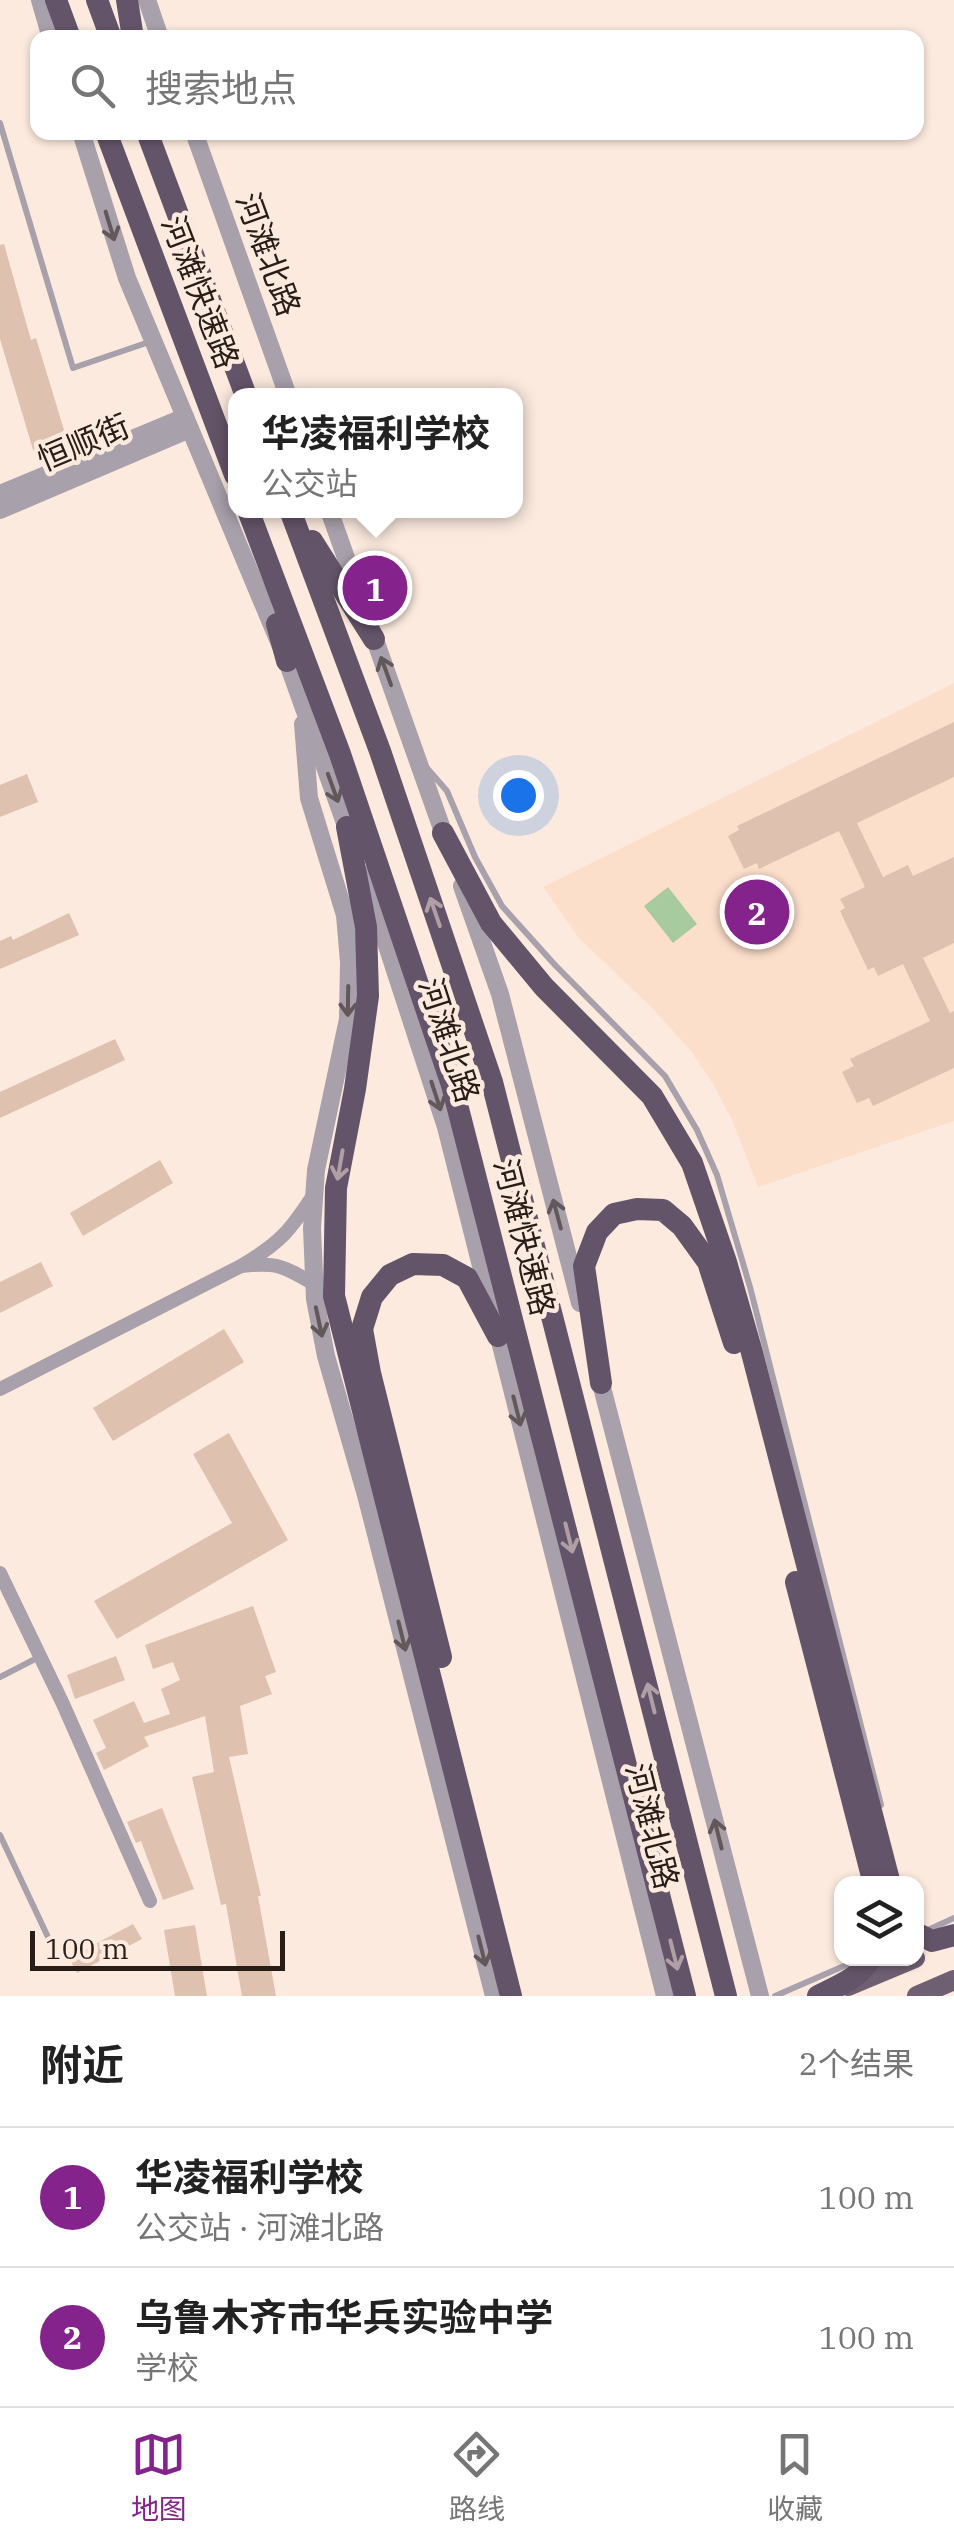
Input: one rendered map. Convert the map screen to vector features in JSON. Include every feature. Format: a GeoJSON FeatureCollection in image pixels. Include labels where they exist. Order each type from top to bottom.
{"type":"FeatureCollection","features":[{"type":"Feature","properties":{"kind":"highway"},"geometry":{"type":"LineString","coordinates":[[56,0],[67,30]]}},
{"type":"Feature","properties":{"kind":"highway"},"geometry":{"type":"LineString","coordinates":[[97,0],[109,30]]}},
{"type":"Feature","properties":{"kind":"highway"},"geometry":{"type":"LineString","coordinates":[[128,0],[132,30]]}},
{"type":"Feature","properties":{"kind":"highway","name":"河滩快速路"},"geometry":{"type":"LineString","coordinates":[[109,140],[228,457]]}},
{"type":"Feature","properties":{"kind":"highway","name":"河滩快速路"},"geometry":{"type":"LineString","coordinates":[[150,140],[243,388]]}},
{"type":"Feature","properties":{"kind":"highway"},"geometry":{"type":"LineString","coordinates":[[248,518],[287,661]]}},
{"type":"Feature","properties":{"kind":"highway","name":"河滩快速路"},"geometry":{"type":"LineString","coordinates":[[249,518],[340,754],[452,1085],[685,1996]]}},
{"type":"Feature","properties":{"kind":"highway","name":"河滩快速路"},"geometry":{"type":"LineString","coordinates":[[294,518],[380,751],[492,1082],[726,1996]]}},
{"type":"Feature","properties":{"kind":"highway"},"geometry":{"type":"LineString","coordinates":[[296,518],[374,640]]}},
{"type":"Feature","properties":{"kind":"highway"},"geometry":{"type":"LineString","coordinates":[[347,827],[366,927],[368,996],[336,1188],[334,1296],[376,1430],[523,1996]]}},
{"type":"Feature","properties":{"kind":"highway"},"geometry":{"type":"LineString","coordinates":[[443,833],[492,922],[544,987],[652,1096],[692,1163],[726,1262],[742,1346],[872,1876]]}},
{"type":"Feature","properties":{"kind":"highway"},"geometry":{"type":"LineString","coordinates":[[601,1383],[584,1266],[597,1232],[614,1214],[637,1209],[663,1210],[682,1226],[708,1262],[742,1346],[888,1876]]}},
{"type":"Feature","properties":{"kind":"highway"},"geometry":{"type":"LineString","coordinates":[[498,1336],[467,1278],[442,1265],[413,1264],[390,1275],[372,1297],[362,1330],[376,1430],[511,1996]]}},
{"type":"Feature","properties":{"kind":"highway"},"geometry":{"type":"LineString","coordinates":[[924,1934],[932,1941],[954,1939]]}},
{"type":"Feature","properties":{"kind":"highway"},"geometry":{"type":"LineString","coordinates":[[821,1996],[867,1966]]}},
{"type":"Feature","properties":{"kind":"main road"},"geometry":{"type":"LineString","coordinates":[[924,1954],[954,1939]]}},
{"type":"Feature","properties":{"kind":"main road"},"geometry":{"type":"LineString","coordinates":[[821,1996],[896,1966]]}},
{"type":"Feature","properties":{"kind":"main road"},"geometry":{"type":"LineString","coordinates":[[917,1996],[954,1980]]}},
{"type":"Feature","properties":{"kind":"street"},"geometry":{"type":"LineString","coordinates":[[40,0],[49,30]]}},
{"type":"Feature","properties":{"kind":"street"},"geometry":{"type":"LineString","coordinates":[[147,0],[157,30]]}},
{"type":"Feature","properties":{"kind":"street","name":"河滩北路"},"geometry":{"type":"LineString","coordinates":[[84,140],[127,278],[301,699],[380,920],[446,1127],[666,1996]]}},
{"type":"Feature","properties":{"kind":"street","name":"河滩北路"},"geometry":{"type":"LineString","coordinates":[[197,140],[285,388]]}},
{"type":"Feature","properties":{"kind":"street","name":"恒顺街"},"geometry":{"type":"LineString","coordinates":[[0,494],[188,423]]}},
{"type":"Feature","properties":{"kind":"street","name":"恒顺街"},"geometry":{"type":"LineString","coordinates":[[0,510],[188,423]]}},
{"type":"Feature","properties":{"kind":"street","name":"河滩北路"},"geometry":{"type":"LineString","coordinates":[[331,518],[500,994],[760,1996]]}},
{"type":"Feature","properties":{"kind":"street"},"geometry":{"type":"LineString","coordinates":[[301,699],[308,798],[344,914],[349,962],[348,1019],[316,1170],[312,1228],[314,1299],[494,1996]]}},
{"type":"Feature","properties":{"kind":"street"},"geometry":{"type":"LineString","coordinates":[[0,1389],[273,1247],[295,1224],[314,1193]]}},
{"type":"Feature","properties":{"kind":"street"},"geometry":{"type":"LineString","coordinates":[[241,1266],[269,1263],[314,1284]]}},
{"type":"Feature","properties":{"kind":"street"},"geometry":{"type":"LineString","coordinates":[[0,1573],[150,1901]]}},
{"type":"Feature","properties":{"kind":"lane"},"geometry":{"type":"LineString","coordinates":[[0,123],[74,368],[153,341]]}},
{"type":"Feature","properties":{"kind":"lane"},"geometry":{"type":"LineString","coordinates":[[414,752],[447,792],[502,906],[664,1076],[697,1130],[717,1175],[750,1286],[882,1806]]}},
{"type":"Feature","properties":{"kind":"lane"},"geometry":{"type":"LineString","coordinates":[[0,1677],[40,1657]]}},
{"type":"Feature","properties":{"kind":"lane"},"geometry":{"type":"LineString","coordinates":[[0,1835],[56,1952]]}},
{"type":"Feature","properties":{"kind":"lane"},"geometry":{"type":"LineString","coordinates":[[924,1931],[954,1918]]}},
{"type":"Feature","properties":{"kind":"lane"},"geometry":{"type":"LineString","coordinates":[[774,1996],[843,1966]]}},
{"type":"Feature","properties":{"kind":"shaded area"},"geometry":{"type":"Polygon","coordinates":[[[954,683],[954,1121],[758,1187],[732,1120],[691,1051],[578,937],[543,887],[954,683]]]}},
{"type":"Feature","properties":{"kind":"green space"},"geometry":{"type":"Polygon","coordinates":[[[668,887],[697,924],[673,943],[644,906],[668,887]]]}},
{"type":"Feature","properties":{"kind":"building"},"geometry":{"type":"Polygon","coordinates":[[[4,244],[31,340],[36,338],[68,443],[34,453],[0,339],[0,245],[4,244]]]}},
{"type":"Feature","properties":{"kind":"building"},"geometry":{"type":"Polygon","coordinates":[[[954,722],[954,777],[857,823],[883,877],[908,865],[913,876],[954,857],[954,943],[923,958],[950,1013],[954,1011],[954,1068],[873,1106],[869,1098],[857,1103],[842,1072],[854,1066],[850,1059],[930,1021],[903,964],[878,976],[874,967],[868,970],[840,911],[845,908],[840,899],[865,887],[839,831],[759,869],[757,863],[744,869],[728,836],[739,830],[737,826],[954,722]]]}},
{"type":"Feature","properties":{"kind":"building"},"geometry":{"type":"Polygon","coordinates":[[[27,774],[38,802],[0,817],[0,785],[27,774]]]}},
{"type":"Feature","properties":{"kind":"building"},"geometry":{"type":"Polygon","coordinates":[[[69,913],[79,935],[0,969],[0,941],[11,936],[13,940],[69,913]]]}},
{"type":"Feature","properties":{"kind":"building"},"geometry":{"type":"Polygon","coordinates":[[[115,1039],[125,1060],[0,1118],[0,1092],[115,1039]]]}},
{"type":"Feature","properties":{"kind":"building"},"geometry":{"type":"Polygon","coordinates":[[[160,1160],[173,1183],[83,1236],[70,1213],[160,1160]]]}},
{"type":"Feature","properties":{"kind":"building"},"geometry":{"type":"Polygon","coordinates":[[[41,1262],[53,1286],[0,1313],[0,1282],[41,1262]]]}},
{"type":"Feature","properties":{"kind":"building"},"geometry":{"type":"Polygon","coordinates":[[[224,1329],[244,1362],[113,1441],[93,1408],[224,1329]]]}},
{"type":"Feature","properties":{"kind":"building"},"geometry":{"type":"Polygon","coordinates":[[[229,1433],[288,1540],[117,1639],[94,1601],[232,1523],[193,1454],[229,1433]]]}},
{"type":"Feature","properties":{"kind":"building"},"geometry":{"type":"Polygon","coordinates":[[[253,1606],[276,1672],[265,1676],[272,1694],[240,1706],[248,1754],[229,1757],[261,1896],[276,1996],[242,1996],[226,1904],[221,1905],[192,1777],[214,1772],[205,1716],[144,1737],[149,1746],[104,1770],[96,1753],[106,1748],[93,1720],[134,1701],[144,1723],[170,1714],[161,1689],[180,1680],[173,1662],[153,1669],[145,1645],[253,1606]]]}},
{"type":"Feature","properties":{"kind":"building"},"geometry":{"type":"Polygon","coordinates":[[[116,1656],[125,1680],[75,1699],[67,1675],[116,1656]]]}},
{"type":"Feature","properties":{"kind":"building"},"geometry":{"type":"Polygon","coordinates":[[[162,1808],[194,1889],[163,1900],[141,1841],[136,1843],[127,1822],[162,1808]]]}},
{"type":"Feature","properties":{"kind":"building"},"geometry":{"type":"Polygon","coordinates":[[[133,1924],[142,1939],[77,1973],[69,1958],[133,1924]]]}},
{"type":"Feature","properties":{"kind":"building"},"geometry":{"type":"Polygon","coordinates":[[[195,1925],[207,1996],[175,1996],[164,1930],[195,1925]]]}},
{"type":"Feature","properties":{"kind":"place","name":"华凌福利学校"},"geometry":{"type":"Point","coordinates":[375,588]}},
{"type":"Feature","properties":{"kind":"place","name":"乌鲁木齐市华兵实验中学"},"geometry":{"type":"Point","coordinates":[757,912]}}]}
